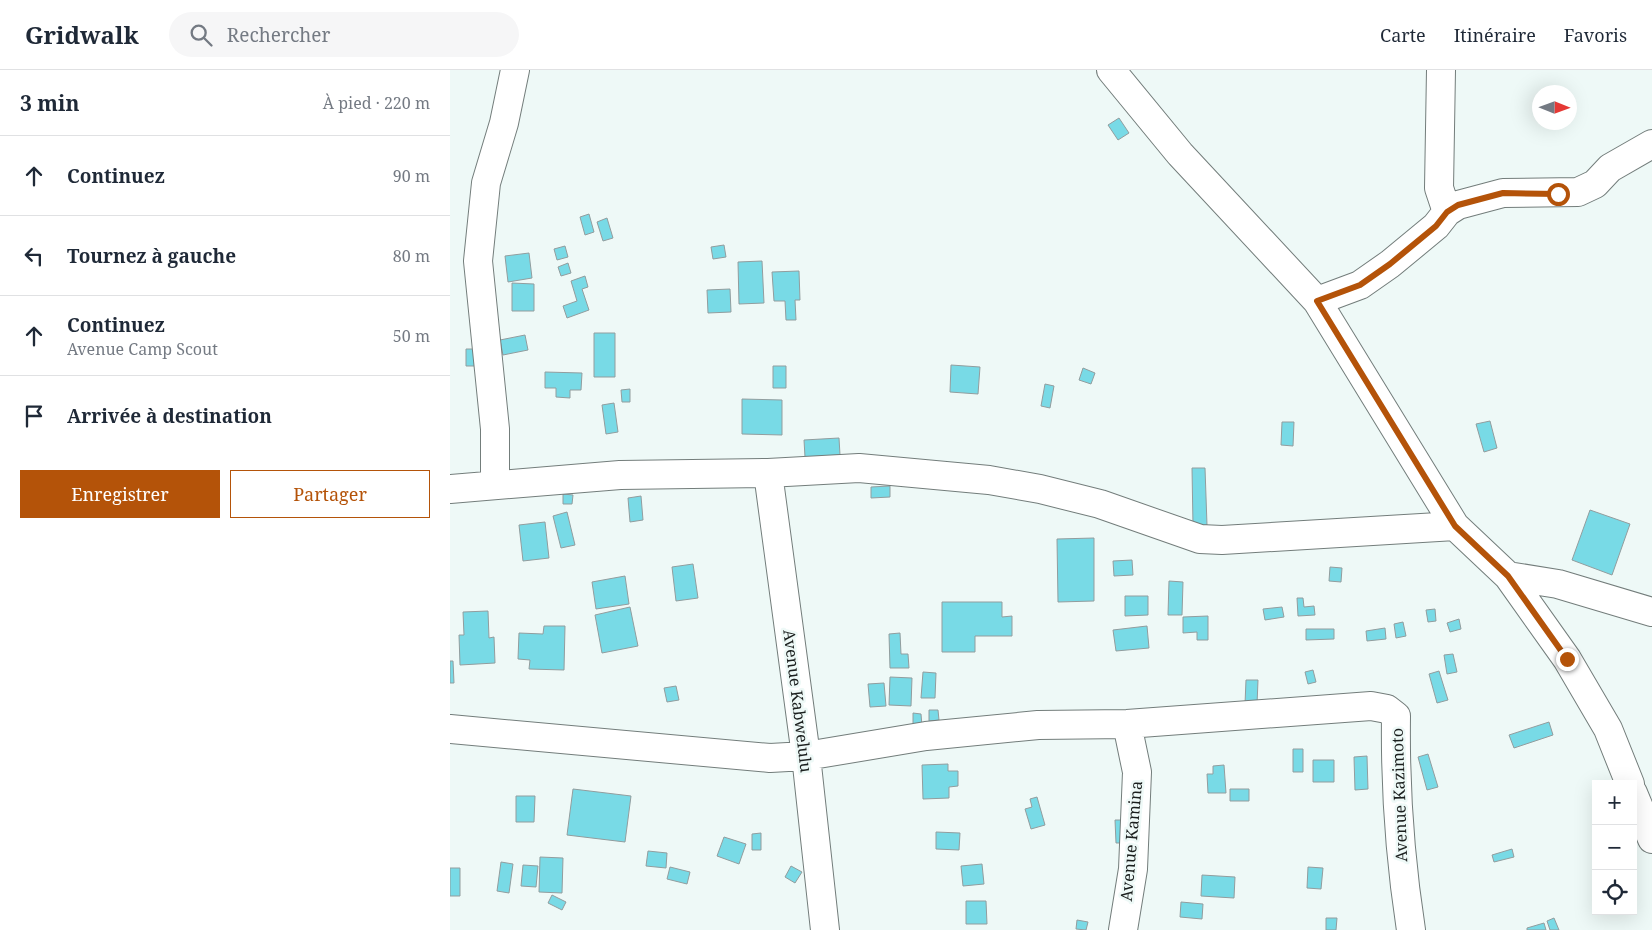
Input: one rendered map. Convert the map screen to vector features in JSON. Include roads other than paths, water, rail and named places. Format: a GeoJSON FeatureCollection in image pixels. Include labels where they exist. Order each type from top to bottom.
{"type":"FeatureCollection","features":[{"type":"Feature","properties":{"kind":"street"},"geometry":{"type":"LineString","coordinates":[[495,485],[495,429],[478,261],[486,183],[504,123],[515,70]]}},
{"type":"Feature","properties":{"kind":"street"},"geometry":{"type":"LineString","coordinates":[[1111,70],[1180,154],[1317,301],[1455,526],[1508,576],[1567,659],[1608,729],[1628,780]]}},
{"type":"Feature","properties":{"kind":"street"},"geometry":{"type":"LineString","coordinates":[[1441,70],[1440,188],[1447,212]]}},
{"type":"Feature","properties":{"kind":"street"},"geometry":{"type":"LineString","coordinates":[[1317,301],[1360,285],[1415,244],[1436,226],[1447,212],[1458,205],[1503,193],[1578,192],[1595,184],[1610,168],[1652,144]]}},
{"type":"Feature","properties":{"kind":"street"},"geometry":{"type":"LineString","coordinates":[[450,489],[620,475],[768,473],[859,468],[989,480],[1040,489],[1100,504],[1200,539],[1222,540],[1455,526]]}},
{"type":"Feature","properties":{"kind":"street","name":"Avenue Kabwelulu"},"geometry":{"type":"LineString","coordinates":[[768,473],[806,756],[826,930]]}},
{"type":"Feature","properties":{"kind":"street"},"geometry":{"type":"LineString","coordinates":[[1508,576],[1558,584],[1652,612]]}},
{"type":"Feature","properties":{"kind":"street","name":"Avenue Kazimoto"},"geometry":{"type":"LineString","coordinates":[[1127,724],[1371,706],[1387,709],[1396,716],[1396,792],[1401,864],[1411,930]]}},
{"type":"Feature","properties":{"kind":"street"},"geometry":{"type":"LineString","coordinates":[[450,729],[770,758],[806,756],[926,736],[1029,726],[1127,724]]}},
{"type":"Feature","properties":{"kind":"street","name":"Avenue Kamina"},"geometry":{"type":"LineString","coordinates":[[1123,930],[1132,869],[1137,772],[1127,724]]}},
{"type":"Feature","properties":{"kind":"street"},"geometry":{"type":"LineString","coordinates":[[1637,803],[1652,839]]}}]}
